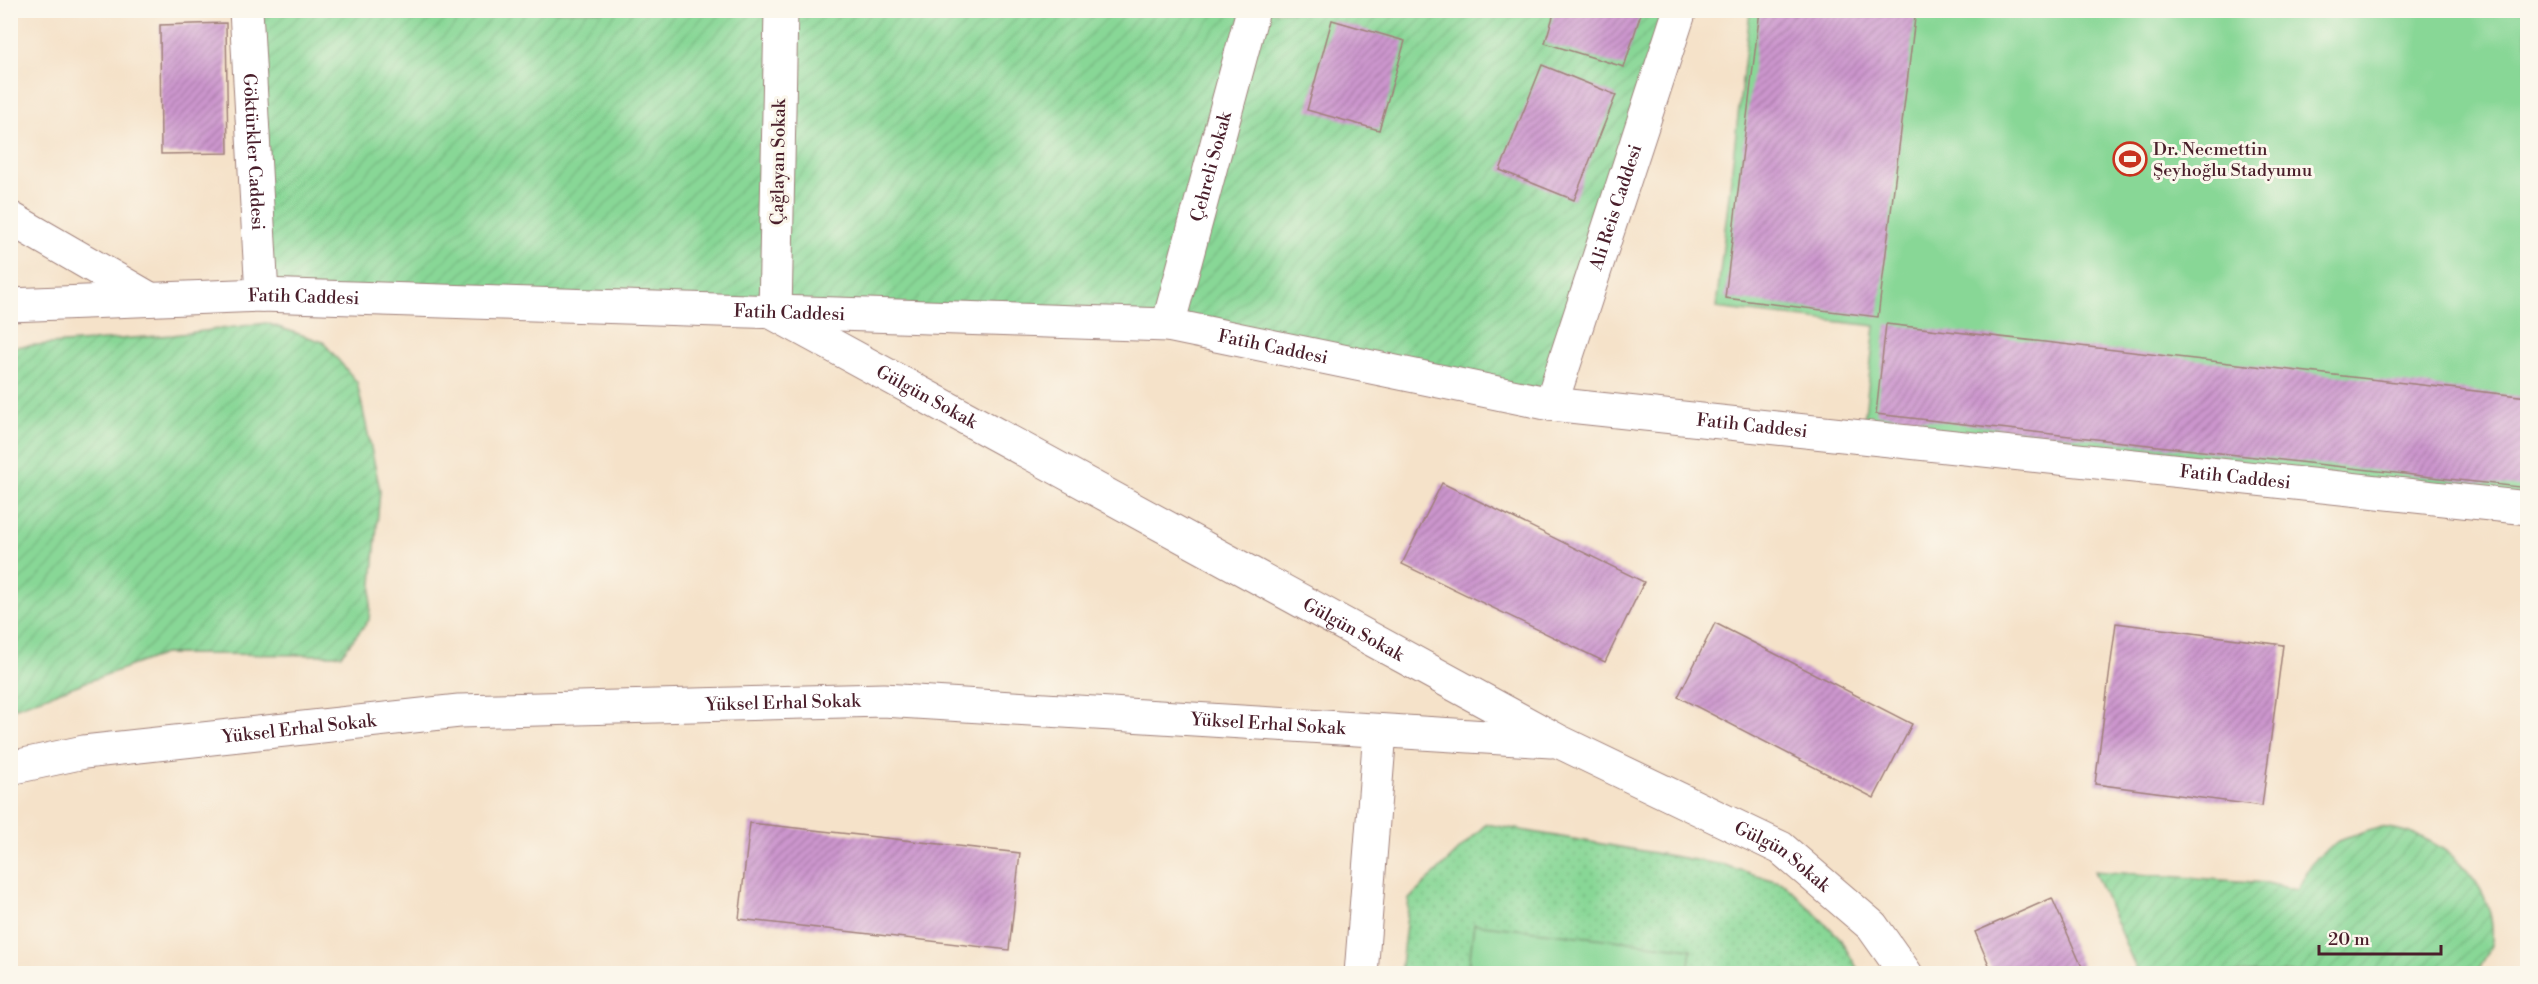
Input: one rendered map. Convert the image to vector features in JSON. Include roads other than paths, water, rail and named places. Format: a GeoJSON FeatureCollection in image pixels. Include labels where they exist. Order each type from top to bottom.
{"type":"FeatureCollection","features":[{"type":"Feature","properties":{"kind":"street","name":"Göktürkler Caddesi"},"geometry":{"type":"LineString","coordinates":[[246,10],[262,295]]}},
{"type":"Feature","properties":{"kind":"street","name":"Çağlayan Sokak"},"geometry":{"type":"LineString","coordinates":[[776,314],[781,10]]}},
{"type":"Feature","properties":{"kind":"street","name":"Çehreli Sokak"},"geometry":{"type":"LineString","coordinates":[[1168,325],[1253,10]]}},
{"type":"Feature","properties":{"kind":"street","name":"Ali Reis Caddesi"},"geometry":{"type":"LineString","coordinates":[[1551,404],[1680,10]]}},
{"type":"Feature","properties":{"kind":"street"},"geometry":{"type":"LineString","coordinates":[[10,218],[150,299]]}},
{"type":"Feature","properties":{"kind":"street","name":"Fatih Caddesi"},"geometry":{"type":"LineString","coordinates":[[10,305],[262,295],[776,314],[1168,325],[1551,404],[2528,508]]}},
{"type":"Feature","properties":{"kind":"street","name":"Gülgün Sokak"},"geometry":{"type":"LineString","coordinates":[[776,314],[1560,742],[1781,848],[1872,926],[1906,974]]}},
{"type":"Feature","properties":{"kind":"street","name":"Yüksel Erhal Sokak"},"geometry":{"type":"LineString","coordinates":[[10,768],[84,752],[459,711],[883,700],[1560,742]]}},
{"type":"Feature","properties":{"kind":"street"},"geometry":{"type":"LineString","coordinates":[[1361,974],[1380,731]]}},
{"type":"Feature","properties":{"kind":"place","name":"Dr. Necmettin Şeyhoğlu Stadyumu"},"geometry":{"type":"Point","coordinates":[2130,159]}}]}
